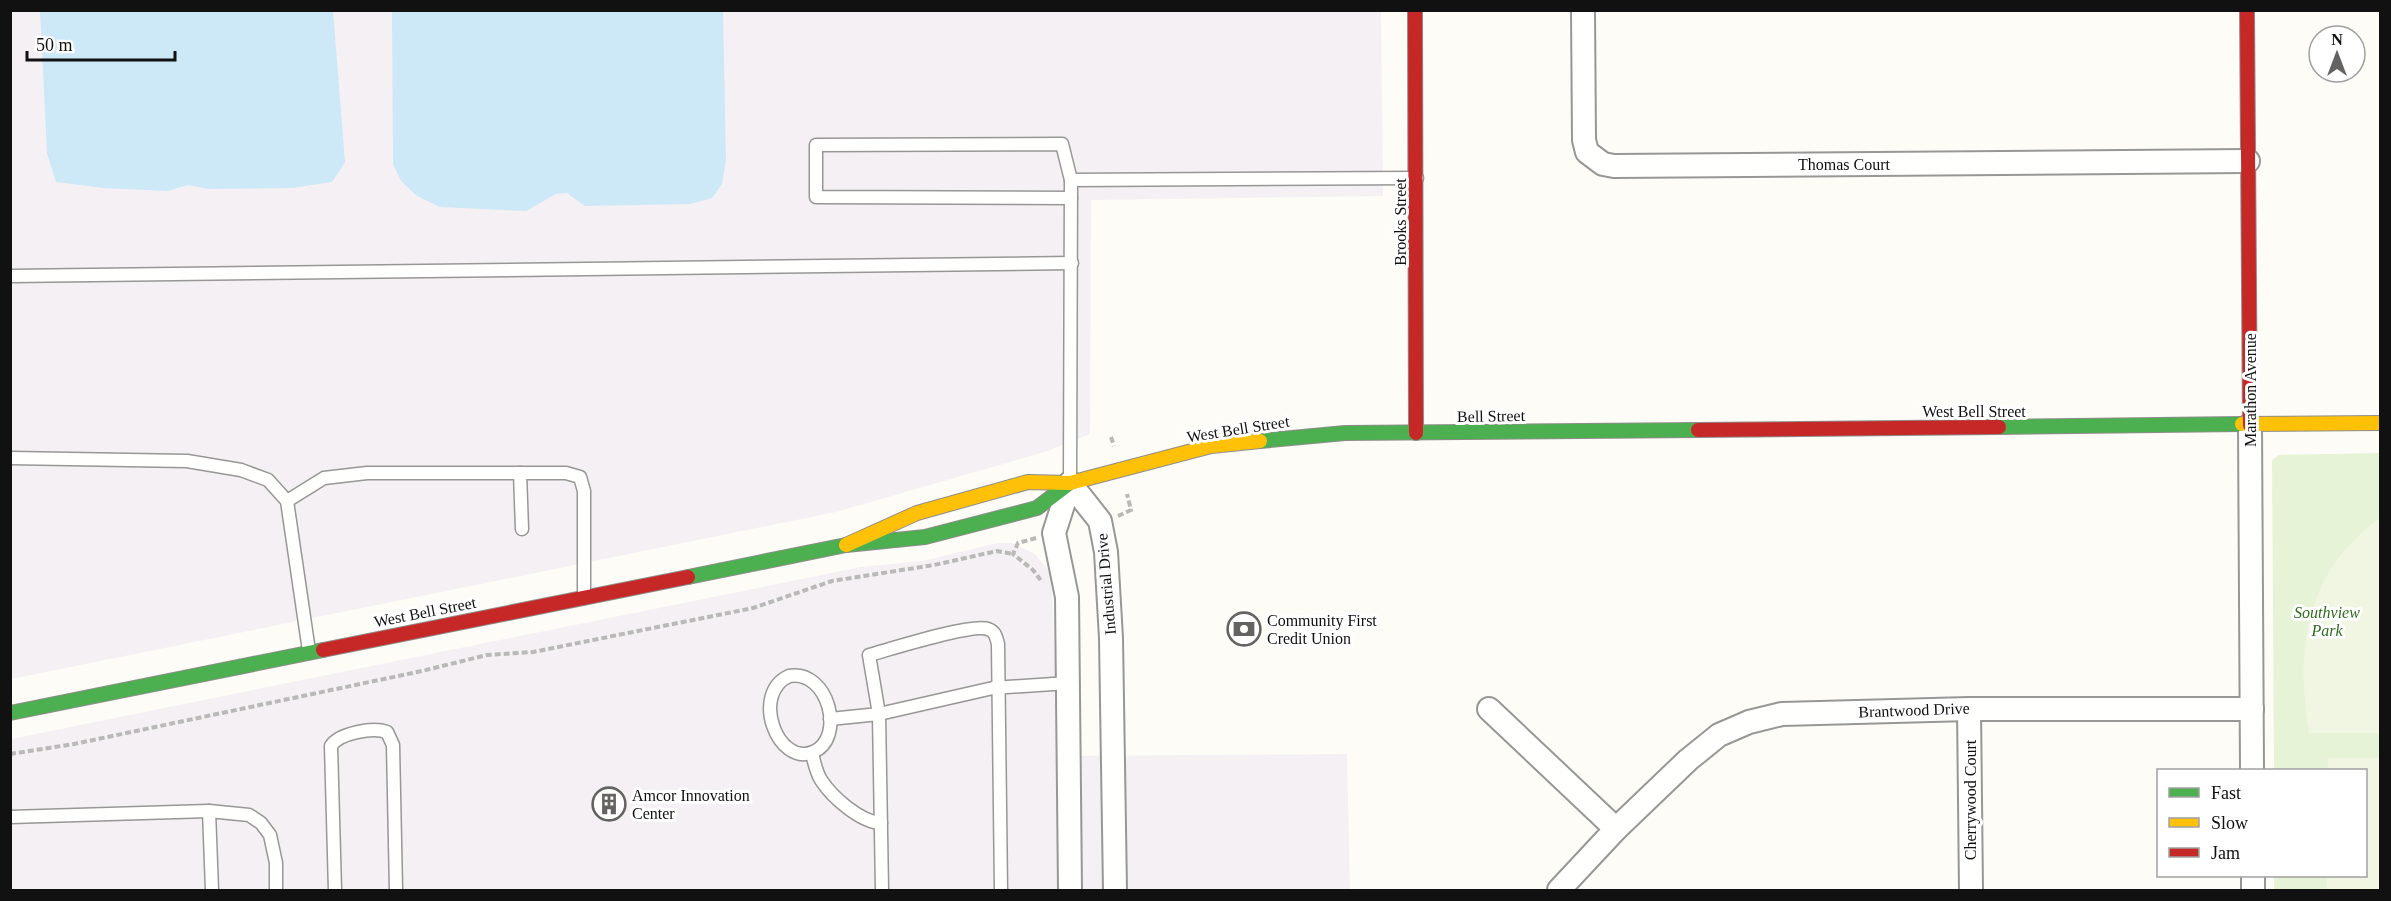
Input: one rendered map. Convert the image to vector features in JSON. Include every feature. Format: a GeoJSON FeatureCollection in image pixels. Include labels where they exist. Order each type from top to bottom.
{"type":"FeatureCollection","features":[{"type":"Feature","properties":{"kind":"main road","name":"Brooks Street"},"geometry":{"type":"LineString","coordinates":[[1415,10],[1416,433]]}},
{"type":"Feature","properties":{"kind":"main road","name":"Marathon Avenue"},"geometry":{"type":"LineString","coordinates":[[2247,10],[2250,425]]}},
{"type":"Feature","properties":{"kind":"main road","name":"West Bell Street"},"geometry":{"type":"LineString","coordinates":[[1568,431],[2380,423]]}},
{"type":"Feature","properties":{"kind":"main road","name":"Bell Street"},"geometry":{"type":"LineString","coordinates":[[1416,433],[1568,431]]}},
{"type":"Feature","properties":{"kind":"main road","name":"West Bell Street"},"geometry":{"type":"LineString","coordinates":[[846,545],[917,513],[1028,482],[1070,483],[1211,447],[1257,440],[1345,433],[1416,433]]}},
{"type":"Feature","properties":{"kind":"main road","name":"West Bell Street"},"geometry":{"type":"LineString","coordinates":[[10,713],[846,545],[925,537],[1037,508],[1070,483]]}},
{"type":"Feature","properties":{"kind":"street","name":"Thomas Court"},"geometry":{"type":"LineString","coordinates":[[1583,10],[1584,140],[1587,152],[1603,164],[1614,166],[2248,161]]}},
{"type":"Feature","properties":{"kind":"street","name":"Marathon Avenue"},"geometry":{"type":"LineString","coordinates":[[2250,425],[2252,769]]}},
{"type":"Feature","properties":{"kind":"street"},"geometry":{"type":"LineString","coordinates":[[1070,483],[1054,533],[1067,597],[1070,891]]}},
{"type":"Feature","properties":{"kind":"street","name":"Industrial Drive"},"geometry":{"type":"LineString","coordinates":[[1070,483],[1100,520],[1106,552],[1111,638],[1114,891]]}},
{"type":"Feature","properties":{"kind":"street"},"geometry":{"type":"LineString","coordinates":[[1489,709],[1616,829]]}},
{"type":"Feature","properties":{"kind":"street","name":"Brantwood Drive"},"geometry":{"type":"LineString","coordinates":[[1559,891],[1616,829],[1706,745],[1749,722],[1782,714],[1969,709],[2252,709]]}},
{"type":"Feature","properties":{"kind":"street","name":"Cherrywood Court"},"geometry":{"type":"LineString","coordinates":[[1969,709],[1971,891]]}},
{"type":"Feature","properties":{"kind":"lane"},"geometry":{"type":"LineString","coordinates":[[1070,483],[1072,263],[1071,180],[1062,144],[816,145],[816,197],[1071,198]]}},
{"type":"Feature","properties":{"kind":"lane"},"geometry":{"type":"LineString","coordinates":[[1071,180],[1417,178]]}},
{"type":"Feature","properties":{"kind":"lane"},"geometry":{"type":"LineString","coordinates":[[10,276],[1072,263]]}},
{"type":"Feature","properties":{"kind":"lane"},"geometry":{"type":"LineString","coordinates":[[10,458],[187,461],[241,470],[268,480],[287,501],[309,652]]}},
{"type":"Feature","properties":{"kind":"lane"},"geometry":{"type":"LineString","coordinates":[[287,501],[324,478],[367,473],[566,473],[580,477],[584,491],[584,598]]}},
{"type":"Feature","properties":{"kind":"lane"},"geometry":{"type":"LineString","coordinates":[[520,473],[522,529]]}},
{"type":"Feature","properties":{"kind":"lane"},"geometry":{"type":"LineString","coordinates":[[882,891],[879,714],[869,655],[971,628],[990,629],[996,634],[999,688],[1001,891]]}},
{"type":"Feature","properties":{"kind":"lane"},"geometry":{"type":"LineString","coordinates":[[789,676],[807,678],[824,694],[830,719],[825,741],[821,747],[812,753],[794,751],[774,729],[770,713],[774,689],[779,682],[789,676]]}},
{"type":"Feature","properties":{"kind":"lane"},"geometry":{"type":"LineString","coordinates":[[830,719],[879,714],[999,688],[1068,683]]}},
{"type":"Feature","properties":{"kind":"lane"},"geometry":{"type":"LineString","coordinates":[[335,891],[331,746],[341,738],[373,730],[387,732],[393,745],[396,891]]}},
{"type":"Feature","properties":{"kind":"lane"},"geometry":{"type":"LineString","coordinates":[[812,753],[821,780],[830,791],[865,820],[881,823]]}},
{"type":"Feature","properties":{"kind":"lane"},"geometry":{"type":"LineString","coordinates":[[10,817],[209,811],[249,815],[261,823],[270,835],[274,848],[276,891]]}},
{"type":"Feature","properties":{"kind":"lane"},"geometry":{"type":"LineString","coordinates":[[209,811],[212,891]]}},
{"type":"Feature","properties":{"kind":"path"},"geometry":{"type":"LineString","coordinates":[[1013,554],[1018,543]]}},
{"type":"Feature","properties":{"kind":"path"},"geometry":{"type":"LineString","coordinates":[[10,754],[96,739],[422,671],[487,655],[533,652],[753,608],[832,581],[934,566],[997,551],[1013,554],[1033,570],[1044,585],[1045,591]]}},
{"type":"Feature","properties":{"kind":"shaded area"},"geometry":{"type":"Polygon","coordinates":[[[11,11],[1381,11],[1383,196],[1091,200],[1090,434],[1048,451],[836,512],[11,679],[11,11]]]}},
{"type":"Feature","properties":{"kind":"shaded area"},"geometry":{"type":"Polygon","coordinates":[[[998,543],[1012,543],[1035,554],[1049,571],[1052,583],[1058,756],[1347,754],[1350,890],[11,890],[11,739],[861,567],[922,561],[998,543]]]}},
{"type":"Feature","properties":{"kind":"green space","name":"Southview Park"},"geometry":{"type":"Polygon","coordinates":[[[2380,453],[2380,890],[2274,890],[2274,877],[2367,877],[2367,769],[2274,769],[2272,460],[2279,455],[2380,453]]]}},
{"type":"Feature","properties":{"kind":"green space"},"geometry":{"type":"Polygon","coordinates":[[[2380,518],[2380,733],[2309,733],[2304,671],[2311,614],[2321,587],[2335,562],[2355,539],[2380,518]]]}},
{"type":"Feature","properties":{"kind":"green space"},"geometry":{"type":"Polygon","coordinates":[[[2328,758],[2380,758],[2380,890],[2327,890],[2327,877],[2367,877],[2367,769],[2328,769],[2328,758]]]}},
{"type":"Feature","properties":{"kind":"water"},"geometry":{"type":"Polygon","coordinates":[[[40,11],[333,11],[345,162],[332,182],[292,188],[208,189],[188,185],[168,191],[103,188],[56,182],[47,153],[40,11]]]}},
{"type":"Feature","properties":{"kind":"water"},"geometry":{"type":"Polygon","coordinates":[[[392,11],[723,11],[726,160],[722,184],[712,198],[690,204],[585,206],[567,193],[556,194],[526,211],[440,207],[417,196],[401,181],[393,164],[392,11]]]}},
{"type":"Feature","properties":{"kind":"traffic: fast"},"geometry":{"type":"LineString","coordinates":[[1999,427],[2242,424]]}},
{"type":"Feature","properties":{"kind":"traffic: fast"},"geometry":{"type":"LineString","coordinates":[[1260,441],[1345,433],[1698,430]]}},
{"type":"Feature","properties":{"kind":"traffic: fast"},"geometry":{"type":"LineString","coordinates":[[688,577],[846,545],[925,537],[1037,508],[1070,483]]}},
{"type":"Feature","properties":{"kind":"traffic: fast"},"geometry":{"type":"LineString","coordinates":[[10,713],[323,650]]}},
{"type":"Feature","properties":{"kind":"traffic: slow"},"geometry":{"type":"LineString","coordinates":[[2242,424],[2380,423]]}},
{"type":"Feature","properties":{"kind":"traffic: slow"},"geometry":{"type":"LineString","coordinates":[[846,545],[917,513],[1028,482],[1070,483],[1211,446],[1260,441]]}},
{"type":"Feature","properties":{"kind":"traffic: jam"},"geometry":{"type":"LineString","coordinates":[[1415,10],[1416,433]]}},
{"type":"Feature","properties":{"kind":"traffic: jam"},"geometry":{"type":"LineString","coordinates":[[2247,10],[2250,425]]}},
{"type":"Feature","properties":{"kind":"traffic: jam"},"geometry":{"type":"LineString","coordinates":[[1698,430],[1999,427]]}},
{"type":"Feature","properties":{"kind":"traffic: jam"},"geometry":{"type":"LineString","coordinates":[[323,650],[688,577]]}},
{"type":"Feature","properties":{"kind":"place","name":"Community First Credit Union"},"geometry":{"type":"Point","coordinates":[1244,629]}},
{"type":"Feature","properties":{"kind":"place","name":"Amcor Innovation Center"},"geometry":{"type":"Point","coordinates":[609,804]}}]}
